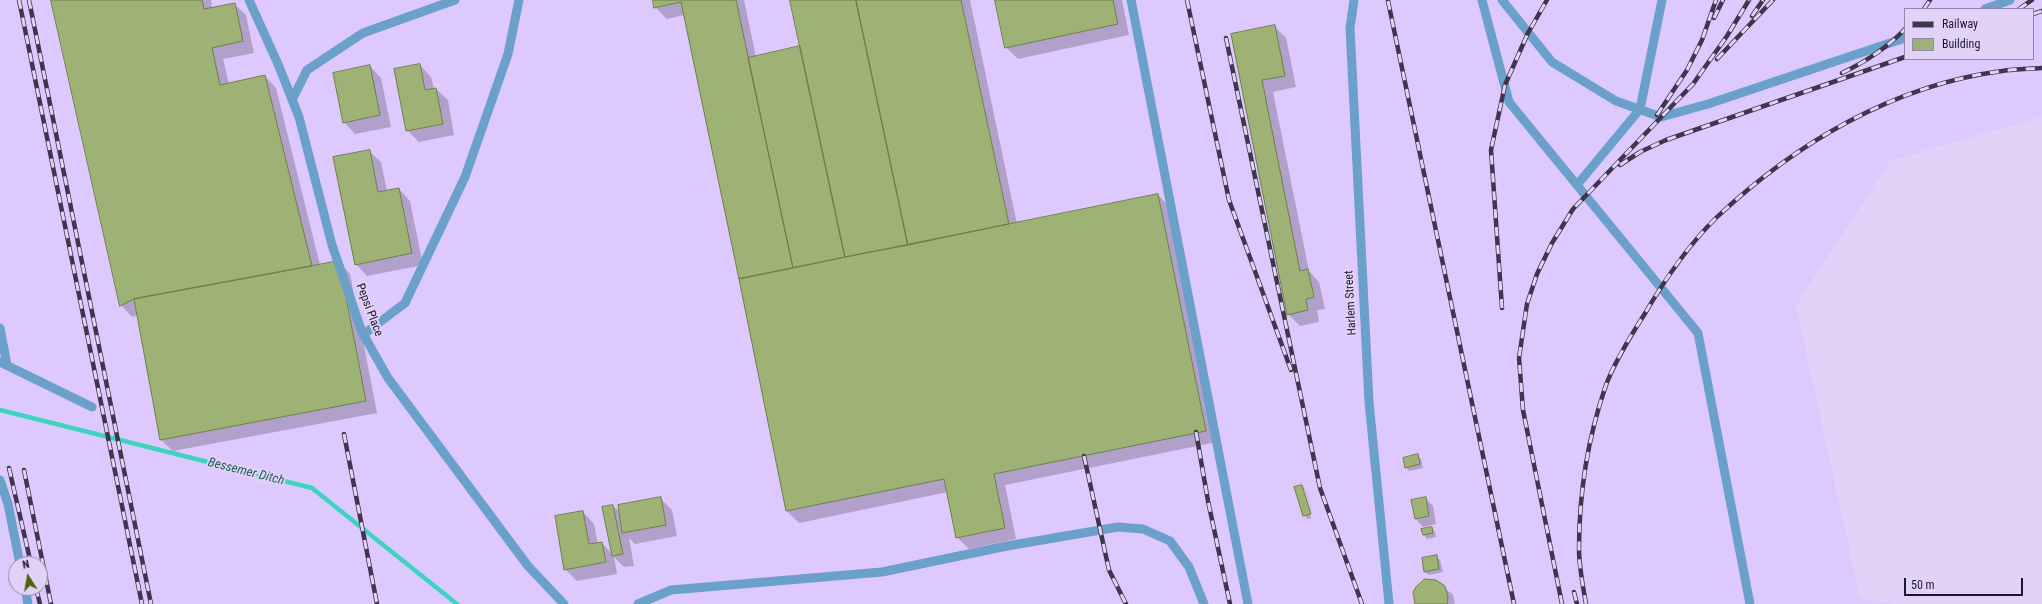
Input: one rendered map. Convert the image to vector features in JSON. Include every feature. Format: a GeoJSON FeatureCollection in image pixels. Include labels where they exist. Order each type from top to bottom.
{"type":"FeatureCollection","features":[{"type":"Feature","properties":{"kind":"lane","name":"Pepsi Place"},"geometry":{"type":"LineString","coordinates":[[249,0],[278,64],[299,117],[332,244],[364,334],[388,378],[528,566],[564,604]]}},
{"type":"Feature","properties":{"kind":"lane"},"geometry":{"type":"LineString","coordinates":[[292,100],[307,70],[363,33],[455,0]]}},
{"type":"Feature","properties":{"kind":"lane"},"geometry":{"type":"LineString","coordinates":[[364,334],[404,303],[465,177],[508,54],[518,0]]}},
{"type":"Feature","properties":{"kind":"lane"},"geometry":{"type":"LineString","coordinates":[[1131,0],[1248,604]]}},
{"type":"Feature","properties":{"kind":"lane","name":"Harlem Street"},"geometry":{"type":"LineString","coordinates":[[1354,0],[1350,28],[1369,402],[1389,604]]}},
{"type":"Feature","properties":{"kind":"lane"},"geometry":{"type":"LineString","coordinates":[[1482,0],[1509,102],[1698,333],[1750,604]]}},
{"type":"Feature","properties":{"kind":"lane"},"geometry":{"type":"LineString","coordinates":[[1502,0],[1552,62],[1616,101],[1662,117],[1708,104],[1904,38]]}},
{"type":"Feature","properties":{"kind":"lane"},"geometry":{"type":"LineString","coordinates":[[1577,185],[1640,109],[1662,0]]}},
{"type":"Feature","properties":{"kind":"lane"},"geometry":{"type":"LineString","coordinates":[[1988,8],[2010,0]]}},
{"type":"Feature","properties":{"kind":"lane"},"geometry":{"type":"LineString","coordinates":[[0,328],[4,363],[92,407]]}},
{"type":"Feature","properties":{"kind":"lane"},"geometry":{"type":"LineString","coordinates":[[0,480],[8,504],[18,556]]}},
{"type":"Feature","properties":{"kind":"lane"},"geometry":{"type":"LineString","coordinates":[[638,604],[671,590],[882,572],[1007,546],[1118,527],[1143,529],[1170,541],[1189,567],[1204,604]]}},
{"type":"Feature","properties":{"kind":"shaded area"},"geometry":{"type":"Polygon","coordinates":[[[0,0],[2042,0],[2042,117],[1890,161],[1796,306],[1860,598],[1893,604],[0,604],[0,0]]]}},
{"type":"Feature","properties":{"kind":"building"},"geometry":{"type":"Polygon","coordinates":[[[51,0],[202,0],[204,9],[235,3],[243,41],[212,48],[220,85],[265,75],[312,266],[134,299],[120,306],[51,0]]]}},
{"type":"Feature","properties":{"kind":"building"},"geometry":{"type":"Polygon","coordinates":[[[653,0],[736,0],[793,268],[739,279],[681,2],[654,8],[653,0]]]}},
{"type":"Feature","properties":{"kind":"building"},"geometry":{"type":"Polygon","coordinates":[[[790,0],[856,0],[908,245],[845,257],[790,0]]]}},
{"type":"Feature","properties":{"kind":"building"},"geometry":{"type":"Polygon","coordinates":[[[856,0],[961,0],[1009,224],[908,245],[856,0]]]}},
{"type":"Feature","properties":{"kind":"building"},"geometry":{"type":"Polygon","coordinates":[[[995,0],[1113,0],[1118,24],[1005,48],[995,0]]]}},
{"type":"Feature","properties":{"kind":"building"},"geometry":{"type":"Polygon","coordinates":[[[1275,25],[1285,76],[1262,80],[1300,271],[1308,269],[1314,297],[1306,299],[1308,310],[1287,315],[1231,34],[1275,25]]]}},
{"type":"Feature","properties":{"kind":"building"},"geometry":{"type":"Polygon","coordinates":[[[800,46],[845,257],[793,268],[748,58],[800,46]]]}},
{"type":"Feature","properties":{"kind":"building"},"geometry":{"type":"Polygon","coordinates":[[[420,64],[425,90],[436,88],[443,124],[406,131],[394,69],[420,64]]]}},
{"type":"Feature","properties":{"kind":"building"},"geometry":{"type":"Polygon","coordinates":[[[370,65],[380,115],[343,123],[333,73],[370,65]]]}},
{"type":"Feature","properties":{"kind":"building"},"geometry":{"type":"Polygon","coordinates":[[[370,150],[378,192],[399,188],[412,253],[355,265],[333,157],[370,150]]]}},
{"type":"Feature","properties":{"kind":"building"},"geometry":{"type":"Polygon","coordinates":[[[1158,194],[1206,431],[994,474],[1005,528],[956,538],[944,479],[786,511],[739,279],[1158,194]]]}},
{"type":"Feature","properties":{"kind":"building"},"geometry":{"type":"Polygon","coordinates":[[[339,261],[366,401],[160,440],[134,299],[339,261]]]}},
{"type":"Feature","properties":{"kind":"building"},"geometry":{"type":"Polygon","coordinates":[[[1418,454],[1420,464],[1405,468],[1403,458],[1418,454]]]}},
{"type":"Feature","properties":{"kind":"building"},"geometry":{"type":"Polygon","coordinates":[[[1302,485],[1311,514],[1303,516],[1294,487],[1302,485]]]}},
{"type":"Feature","properties":{"kind":"building"},"geometry":{"type":"Polygon","coordinates":[[[661,497],[666,525],[622,533],[618,505],[661,497]]]}},
{"type":"Feature","properties":{"kind":"building"},"geometry":{"type":"Polygon","coordinates":[[[1426,497],[1429,516],[1415,519],[1411,500],[1426,497]]]}},
{"type":"Feature","properties":{"kind":"building"},"geometry":{"type":"Polygon","coordinates":[[[613,505],[623,554],[612,556],[602,507],[613,505]]]}},
{"type":"Feature","properties":{"kind":"building"},"geometry":{"type":"Polygon","coordinates":[[[583,511],[589,544],[602,542],[606,562],[564,570],[555,516],[583,511]]]}},
{"type":"Feature","properties":{"kind":"building"},"geometry":{"type":"Polygon","coordinates":[[[1432,527],[1433,533],[1423,535],[1421,529],[1432,527]]]}},
{"type":"Feature","properties":{"kind":"building"},"geometry":{"type":"Polygon","coordinates":[[[1437,555],[1439,569],[1424,572],[1422,558],[1437,555]]]}},
{"type":"Feature","properties":{"kind":"building"},"geometry":{"type":"Polygon","coordinates":[[[1425,579],[1436,580],[1445,586],[1448,597],[1447,604],[1415,604],[1413,592],[1425,579]]]}},
{"type":"Feature","properties":{"kind":"waterway","name":"Bessemer Ditch"},"geometry":{"type":"LineString","coordinates":[[0,410],[312,488],[457,604]]}},
{"type":"Feature","properties":{"kind":"railway"},"geometry":{"type":"LineString","coordinates":[[19,0],[142,604]]}},
{"type":"Feature","properties":{"kind":"railway"},"geometry":{"type":"LineString","coordinates":[[29,0],[151,604]]}},
{"type":"Feature","properties":{"kind":"railway"},"geometry":{"type":"LineString","coordinates":[[1187,0],[1229,200],[1291,370]]}},
{"type":"Feature","properties":{"kind":"railway"},"geometry":{"type":"LineString","coordinates":[[1502,308],[1491,150],[1505,85],[1528,33],[1547,0]]}},
{"type":"Feature","properties":{"kind":"railway"},"geometry":{"type":"LineString","coordinates":[[1657,115],[1687,70],[1702,40],[1716,0]]}},
{"type":"Feature","properties":{"kind":"railway"},"geometry":{"type":"LineString","coordinates":[[1714,18],[1723,0]]}},
{"type":"Feature","properties":{"kind":"railway"},"geometry":{"type":"LineString","coordinates":[[1562,604],[1523,410],[1519,358],[1527,304],[1537,274],[1552,243],[1573,209],[1693,84],[1727,36],[1749,0]]}},
{"type":"Feature","properties":{"kind":"railway"},"geometry":{"type":"LineString","coordinates":[[1752,16],[1763,0]]}},
{"type":"Feature","properties":{"kind":"railway"},"geometry":{"type":"LineString","coordinates":[[1717,59],[1773,0]]}},
{"type":"Feature","properties":{"kind":"railway"},"geometry":{"type":"LineString","coordinates":[[1925,8],[1930,0]]}},
{"type":"Feature","properties":{"kind":"railway"},"geometry":{"type":"LineString","coordinates":[[2020,8],[2032,0]]}},
{"type":"Feature","properties":{"kind":"railway"},"geometry":{"type":"LineString","coordinates":[[1388,1],[1514,604]]}},
{"type":"Feature","properties":{"kind":"railway"},"geometry":{"type":"LineString","coordinates":[[2034,14],[2042,11]]}},
{"type":"Feature","properties":{"kind":"railway"},"geometry":{"type":"LineString","coordinates":[[1842,73],[1875,54],[1904,30]]}},
{"type":"Feature","properties":{"kind":"railway"},"geometry":{"type":"LineString","coordinates":[[1226,38],[1320,488],[1362,604]]}},
{"type":"Feature","properties":{"kind":"railway"},"geometry":{"type":"LineString","coordinates":[[1620,165],[1640,152],[1666,140],[1904,57]]}},
{"type":"Feature","properties":{"kind":"railway"},"geometry":{"type":"LineString","coordinates":[[1586,604],[1579,556],[1579,528],[1586,466],[1594,425],[1606,385],[1628,340],[1668,276],[1696,239],[1717,217],[1747,190],[1780,165],[1813,142],[1885,104],[1923,89],[1962,78],[2007,70],[2042,68]]}},
{"type":"Feature","properties":{"kind":"railway"},"geometry":{"type":"LineString","coordinates":[[1196,432],[1208,501],[1230,604]]}},
{"type":"Feature","properties":{"kind":"railway"},"geometry":{"type":"LineString","coordinates":[[344,434],[377,604]]}},
{"type":"Feature","properties":{"kind":"railway"},"geometry":{"type":"LineString","coordinates":[[1084,456],[1109,570],[1126,604]]}},
{"type":"Feature","properties":{"kind":"railway"},"geometry":{"type":"LineString","coordinates":[[9,468],[29,556]]}},
{"type":"Feature","properties":{"kind":"railway"},"geometry":{"type":"LineString","coordinates":[[24,470],[51,604]]}},
{"type":"Feature","properties":{"kind":"railway"},"geometry":{"type":"LineString","coordinates":[[1574,592],[1577,604]]}},
{"type":"Feature","properties":{"kind":"railway"},"geometry":{"type":"LineString","coordinates":[[38,596],[40,604]]}}]}
